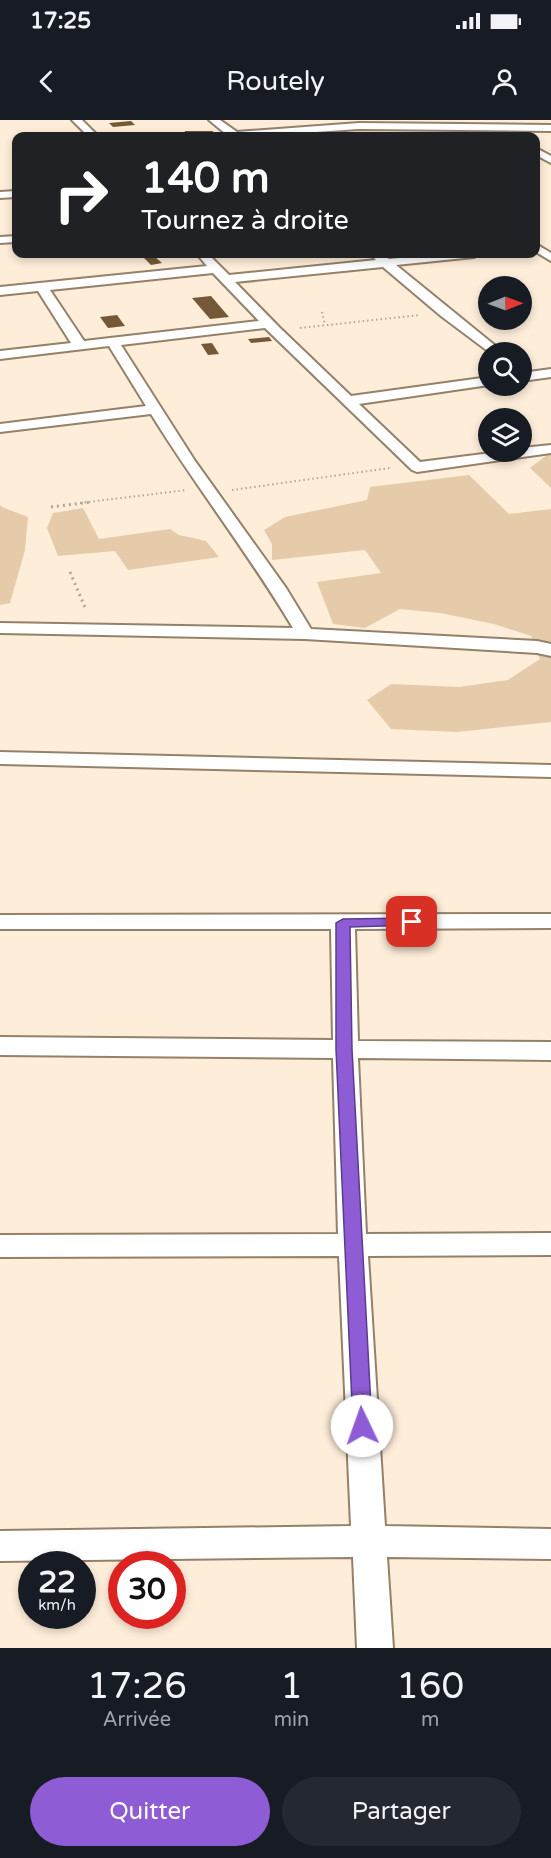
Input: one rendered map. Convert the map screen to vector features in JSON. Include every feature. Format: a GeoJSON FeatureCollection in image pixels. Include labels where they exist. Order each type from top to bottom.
{"type":"FeatureCollection","features":[{"type":"Feature","properties":{"kind":"street"},"geometry":{"type":"LineString","coordinates":[[77,120],[89,132]]}},
{"type":"Feature","properties":{"kind":"street"},"geometry":{"type":"LineString","coordinates":[[214,120],[227,132]]}},
{"type":"Feature","properties":{"kind":"street"},"geometry":{"type":"LineString","coordinates":[[355,123],[367,132]]}},
{"type":"Feature","properties":{"kind":"street"},"geometry":{"type":"LineString","coordinates":[[269,132],[355,123],[452,123],[551,128]]}},
{"type":"Feature","properties":{"kind":"street"},"geometry":{"type":"LineString","coordinates":[[497,127],[505,132]]}},
{"type":"Feature","properties":{"kind":"street"},"geometry":{"type":"LineString","coordinates":[[206,258],[272,328],[417,467],[551,449]]}},
{"type":"Feature","properties":{"kind":"street"},"geometry":{"type":"LineString","coordinates":[[380,258],[445,313],[484,342]]}},
{"type":"Feature","properties":{"kind":"street"},"geometry":{"type":"LineString","coordinates":[[0,291],[430,258]]}},
{"type":"Feature","properties":{"kind":"street"},"geometry":{"type":"LineString","coordinates":[[42,287],[80,346]]}},
{"type":"Feature","properties":{"kind":"street"},"geometry":{"type":"LineString","coordinates":[[0,355],[272,328]]}},
{"type":"Feature","properties":{"kind":"street"},"geometry":{"type":"LineString","coordinates":[[113,342],[154,409],[280,592],[305,634]]}},
{"type":"Feature","properties":{"kind":"street"},"geometry":{"type":"LineString","coordinates":[[532,374],[551,373]]}},
{"type":"Feature","properties":{"kind":"street"},"geometry":{"type":"LineString","coordinates":[[349,401],[478,383]]}},
{"type":"Feature","properties":{"kind":"street"},"geometry":{"type":"LineString","coordinates":[[0,428],[154,409]]}},
{"type":"Feature","properties":{"kind":"street"},"geometry":{"type":"LineString","coordinates":[[0,628],[305,634],[537,646],[551,650]]}},
{"type":"Feature","properties":{"kind":"street"},"geometry":{"type":"LineString","coordinates":[[0,758],[551,771]]}},
{"type":"Feature","properties":{"kind":"street"},"geometry":{"type":"LineString","coordinates":[[0,922],[551,921]]}},
{"type":"Feature","properties":{"kind":"street"},"geometry":{"type":"LineString","coordinates":[[343,923],[344,1049],[352,1244],[375,1648]]}},
{"type":"Feature","properties":{"kind":"street"},"geometry":{"type":"LineString","coordinates":[[0,1046],[551,1051]]}},
{"type":"Feature","properties":{"kind":"street"},"geometry":{"type":"LineString","coordinates":[[0,1246],[551,1244]]}},
{"type":"Feature","properties":{"kind":"street"},"geometry":{"type":"LineString","coordinates":[[0,1546],[369,1541],[551,1544]]}},
{"type":"Feature","properties":{"kind":"path"},"geometry":{"type":"LineString","coordinates":[[322,312],[326,325]]}},
{"type":"Feature","properties":{"kind":"path"},"geometry":{"type":"LineString","coordinates":[[272,328],[445,313]]}},
{"type":"Feature","properties":{"kind":"path"},"geometry":{"type":"LineString","coordinates":[[51,507],[101,499],[208,490],[373,468],[417,467]]}},
{"type":"Feature","properties":{"kind":"path"},"geometry":{"type":"LineString","coordinates":[[70,572],[94,631]]}},
{"type":"Feature","properties":{"kind":"shaded area"},"geometry":{"type":"Polygon","coordinates":[[[551,454],[551,488],[530,468],[551,454]]]}},
{"type":"Feature","properties":{"kind":"shaded area"},"geometry":{"type":"Polygon","coordinates":[[[469,475],[509,514],[551,509],[551,722],[457,732],[391,729],[367,700],[391,684],[459,687],[508,680],[540,659],[531,636],[494,624],[440,613],[400,609],[365,628],[333,624],[317,582],[381,573],[365,550],[272,560],[272,544],[264,530],[285,517],[367,500],[370,487],[469,475]]]}},
{"type":"Feature","properties":{"kind":"shaded area"},"geometry":{"type":"Polygon","coordinates":[[[0,505],[28,517],[25,550],[10,603],[0,605],[0,505]]]}},
{"type":"Feature","properties":{"kind":"shaded area"},"geometry":{"type":"Polygon","coordinates":[[[83,508],[99,539],[170,529],[179,535],[206,541],[219,557],[128,570],[115,551],[58,556],[47,528],[53,513],[83,508]]]}},
{"type":"Feature","properties":{"kind":"building"},"geometry":{"type":"Polygon","coordinates":[[[131,121],[135,125],[113,127],[109,123],[131,121]]]}},
{"type":"Feature","properties":{"kind":"building"},"geometry":{"type":"Polygon","coordinates":[[[185,131],[213,131],[213,132],[185,131]]]}},
{"type":"Feature","properties":{"kind":"building"},"geometry":{"type":"Polygon","coordinates":[[[144,258],[156,258],[162,263],[151,265],[144,258]]]}},
{"type":"Feature","properties":{"kind":"building"},"geometry":{"type":"Polygon","coordinates":[[[211,296],[229,317],[210,319],[192,298],[211,296]]]}},
{"type":"Feature","properties":{"kind":"building"},"geometry":{"type":"Polygon","coordinates":[[[117,315],[125,326],[108,328],[100,317],[117,315]]]}},
{"type":"Feature","properties":{"kind":"building"},"geometry":{"type":"Polygon","coordinates":[[[269,337],[272,341],[251,343],[248,339],[269,337]]]}},
{"type":"Feature","properties":{"kind":"building"},"geometry":{"type":"Polygon","coordinates":[[[212,343],[219,354],[208,355],[201,344],[212,343]]]}},
{"type":"Feature","properties":{"kind":"route"},"geometry":{"type":"LineString","coordinates":[[362,1426],[344,1049],[343,923],[412,922]]}}]}
